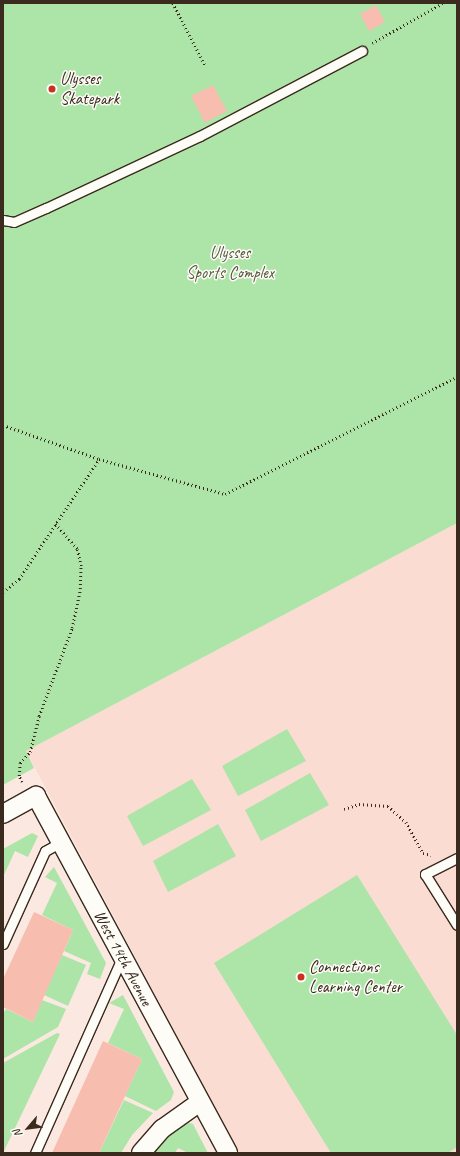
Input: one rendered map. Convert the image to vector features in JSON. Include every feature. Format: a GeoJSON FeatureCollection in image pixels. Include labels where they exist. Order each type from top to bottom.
{"type":"FeatureCollection","features":[{"type":"Feature","properties":{"kind":"street","name":"West 14th Avenue"},"geometry":{"type":"LineString","coordinates":[[3,814],[36,796],[228,1153]]}},
{"type":"Feature","properties":{"kind":"street"},"geometry":{"type":"LineString","coordinates":[[141,1153],[162,1129],[200,1102]]}},
{"type":"Feature","properties":{"kind":"lane"},"geometry":{"type":"LineString","coordinates":[[3,220],[14,222],[200,136],[366,48]]}},
{"type":"Feature","properties":{"kind":"lane"},"geometry":{"type":"LineString","coordinates":[[3,944],[45,851],[62,842]]}},
{"type":"Feature","properties":{"kind":"lane"},"geometry":{"type":"LineString","coordinates":[[457,858],[425,874],[457,924]]}},
{"type":"Feature","properties":{"kind":"lane"},"geometry":{"type":"LineString","coordinates":[[35,1153],[122,958]]}},
{"type":"Feature","properties":{"kind":"path"},"geometry":{"type":"LineString","coordinates":[[173,3],[205,65]]}},
{"type":"Feature","properties":{"kind":"path"},"geometry":{"type":"LineString","coordinates":[[366,48],[443,3]]}},
{"type":"Feature","properties":{"kind":"path"},"geometry":{"type":"LineString","coordinates":[[3,425],[99,459],[225,494],[457,377]]}},
{"type":"Feature","properties":{"kind":"path"},"geometry":{"type":"LineString","coordinates":[[3,592],[19,579],[99,459]]}},
{"type":"Feature","properties":{"kind":"path"},"geometry":{"type":"LineString","coordinates":[[19,776],[20,763],[30,752],[39,716],[72,628],[80,589],[82,566],[77,549],[55,524]]}},
{"type":"Feature","properties":{"kind":"path"},"geometry":{"type":"LineString","coordinates":[[344,808],[359,804],[388,806],[406,822],[423,853],[435,857]]}},
{"type":"Feature","properties":{"kind":"shaded area","name":"Connections Learning Center"},"geometry":{"type":"Polygon","coordinates":[[[457,523],[457,1153],[239,1153],[26,751],[457,523]]]}},
{"type":"Feature","properties":{"kind":"green space","name":"Ulysses Sports Complex"},"geometry":{"type":"Polygon","coordinates":[[[3,3],[457,3],[457,523],[26,751],[34,768],[3,785],[3,3]]]}},
{"type":"Feature","properties":{"kind":"green space"},"geometry":{"type":"Polygon","coordinates":[[[287,729],[306,761],[238,796],[222,766],[287,729]]]}},
{"type":"Feature","properties":{"kind":"green space"},"geometry":{"type":"Polygon","coordinates":[[[310,773],[329,805],[261,841],[245,810],[310,773]]]}},
{"type":"Feature","properties":{"kind":"green space"},"geometry":{"type":"Polygon","coordinates":[[[192,779],[211,810],[143,846],[127,816],[192,779]]]}},
{"type":"Feature","properties":{"kind":"green space"},"geometry":{"type":"Polygon","coordinates":[[[218,824],[236,856],[168,892],[153,861],[218,824]]]}},
{"type":"Feature","properties":{"kind":"green space"},"geometry":{"type":"Polygon","coordinates":[[[32,833],[38,836],[28,857],[15,851],[3,877],[3,849],[32,833]]]}},
{"type":"Feature","properties":{"kind":"green space"},"geometry":{"type":"Polygon","coordinates":[[[54,867],[106,963],[100,979],[87,974],[91,963],[64,951],[73,930],[42,915],[57,883],[45,877],[54,867]]]}},
{"type":"Feature","properties":{"kind":"green space"},"geometry":{"type":"Polygon","coordinates":[[[357,875],[457,1035],[457,1147],[448,1153],[331,1153],[214,963],[357,875]]]}},
{"type":"Feature","properties":{"kind":"green space"},"geometry":{"type":"Polygon","coordinates":[[[62,955],[86,965],[68,1006],[44,995],[62,955]]]}},
{"type":"Feature","properties":{"kind":"green space"},"geometry":{"type":"Polygon","coordinates":[[[123,995],[174,1092],[171,1100],[156,1111],[125,1096],[142,1059],[108,1043],[124,1009],[109,1003],[123,995]]]}},
{"type":"Feature","properties":{"kind":"green space"},"geometry":{"type":"Polygon","coordinates":[[[42,1000],[66,1009],[58,1027],[3,1059],[3,1014],[6,1009],[33,1022],[42,1000]]]}},
{"type":"Feature","properties":{"kind":"green space"},"geometry":{"type":"Polygon","coordinates":[[[57,1033],[60,1034],[3,1153],[3,1063],[57,1033]]]}},
{"type":"Feature","properties":{"kind":"green space"},"geometry":{"type":"Polygon","coordinates":[[[124,1100],[153,1113],[132,1135],[121,1153],[99,1153],[124,1100]]]}},
{"type":"Feature","properties":{"kind":"green space"},"geometry":{"type":"Polygon","coordinates":[[[184,1124],[193,1124],[208,1153],[188,1153],[178,1148],[175,1153],[152,1153],[170,1134],[184,1124]]]}},
{"type":"Feature","properties":{"kind":"building"},"geometry":{"type":"Polygon","coordinates":[[[376,5],[385,22],[369,31],[360,14],[376,5]]]}},
{"type":"Feature","properties":{"kind":"building"},"geometry":{"type":"Polygon","coordinates":[[[213,85],[227,111],[205,123],[191,96],[213,85]]]}},
{"type":"Feature","properties":{"kind":"building"},"geometry":{"type":"Polygon","coordinates":[[[34,912],[73,930],[33,1022],[3,1007],[3,979],[34,912]]]}},
{"type":"Feature","properties":{"kind":"building"},"geometry":{"type":"Polygon","coordinates":[[[103,1041],[142,1059],[99,1153],[52,1153],[103,1041]]]}},
{"type":"Feature","properties":{"kind":"place","name":"Ulysses Skatepark"},"geometry":{"type":"Point","coordinates":[52,89]}},
{"type":"Feature","properties":{"kind":"place","name":"Connections Learning Center"},"geometry":{"type":"Point","coordinates":[301,977]}}]}
